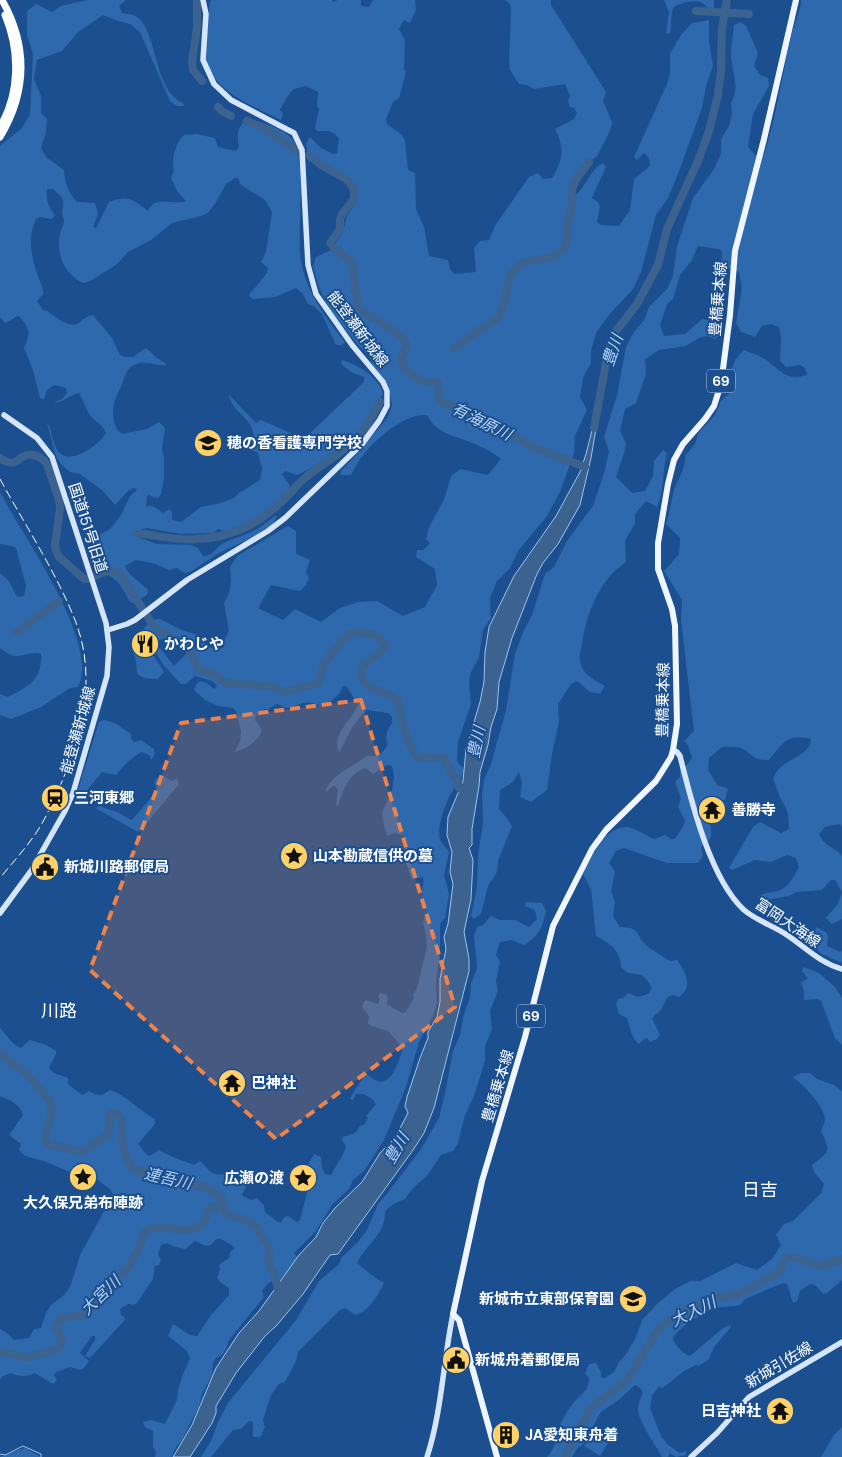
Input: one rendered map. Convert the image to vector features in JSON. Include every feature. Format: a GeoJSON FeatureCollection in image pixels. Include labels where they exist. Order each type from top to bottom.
{"type":"FeatureCollection","features":[{"type":"Feature","properties":{"kind":"highway"},"geometry":{"type":"LineString","coordinates":[[0,137],[16,104],[21,80],[19,41],[16,27],[2,0]]}},
{"type":"Feature","properties":{"kind":"highway"},"geometry":{"type":"LineString","coordinates":[[0,5],[9,24],[14,42],[16,67],[11,101],[0,127]]}},
{"type":"Feature","properties":{"kind":"main road","name":"能登瀬新城線"},"geometry":{"type":"LineString","coordinates":[[0,913],[31,871],[70,801],[107,676],[108,630],[127,624],[141,616],[187,580],[286,518],[362,444],[379,421],[387,406],[387,391],[383,382],[352,345],[316,294],[308,265],[304,161],[300,142],[294,133],[231,100],[214,84],[203,60],[206,14],[203,0]]}},
{"type":"Feature","properties":{"kind":"main road","name":"豊橋乗本線"},"geometry":{"type":"LineString","coordinates":[[453,1314],[482,1181],[526,1037],[553,926],[595,844],[606,830],[656,781],[673,750],[677,724],[675,626],[672,609],[658,569],[658,543],[674,460],[683,444],[714,406],[721,384],[730,315],[735,251],[764,139],[796,0]]}},
{"type":"Feature","properties":{"kind":"main road","name":"国道151号旧道"},"geometry":{"type":"LineString","coordinates":[[4,415],[37,438],[52,457],[108,630]]}},
{"type":"Feature","properties":{"kind":"main road","name":"富岡大海線"},"geometry":{"type":"LineString","coordinates":[[673,750],[680,756],[704,842],[730,892],[744,910],[784,933],[822,961],[842,969]]}},
{"type":"Feature","properties":{"kind":"main road"},"geometry":{"type":"LineString","coordinates":[[427,1457],[441,1391],[453,1314]]}},
{"type":"Feature","properties":{"kind":"main road"},"geometry":{"type":"LineString","coordinates":[[453,1314],[458,1320],[497,1457]]}},
{"type":"Feature","properties":{"kind":"main road","name":"新城引佐線"},"geometry":{"type":"LineString","coordinates":[[691,1457],[749,1397],[842,1342]]}},
{"type":"Feature","properties":{"kind":"highlighted area"},"geometry":{"type":"Polygon","coordinates":[[[361,700],[455,1007],[276,1139],[90,970],[181,723],[361,700]]]}},
{"type":"Feature","properties":{"kind":"shaded area"},"geometry":{"type":"Polygon","coordinates":[[[88,0],[126,0],[119,6],[122,13],[135,16],[144,24],[164,82],[169,91],[184,106],[177,106],[170,101],[140,32],[130,24],[103,15],[78,32],[62,51],[37,60],[34,79],[41,96],[41,113],[47,119],[46,132],[41,148],[47,158],[64,170],[71,195],[77,202],[95,203],[98,214],[93,227],[96,228],[109,202],[116,200],[130,199],[148,211],[155,203],[186,201],[177,191],[171,178],[175,151],[184,135],[196,134],[215,138],[218,147],[236,151],[239,146],[239,131],[242,124],[248,119],[278,129],[293,140],[300,164],[300,253],[305,277],[313,297],[345,342],[342,345],[336,345],[322,314],[315,307],[308,304],[303,294],[296,288],[275,297],[252,299],[249,295],[267,273],[268,268],[261,262],[266,252],[272,212],[265,200],[240,184],[239,179],[235,178],[226,184],[208,213],[172,223],[151,240],[128,252],[116,265],[90,281],[83,283],[70,274],[62,262],[59,241],[64,222],[62,213],[63,202],[53,189],[47,189],[48,203],[55,215],[52,219],[40,217],[36,219],[31,237],[34,263],[43,289],[43,294],[37,301],[43,310],[63,322],[71,324],[79,323],[93,315],[112,338],[120,355],[133,357],[146,348],[166,365],[139,363],[130,368],[125,375],[113,408],[115,425],[122,434],[147,429],[159,422],[165,428],[162,450],[164,478],[161,494],[158,498],[150,495],[147,496],[146,507],[153,507],[163,513],[169,509],[172,512],[172,520],[181,522],[201,507],[234,498],[260,480],[262,469],[258,453],[250,449],[250,446],[255,441],[252,429],[250,424],[234,407],[229,395],[256,423],[261,420],[297,436],[309,434],[364,382],[364,377],[351,372],[341,364],[342,360],[367,372],[377,382],[383,394],[360,430],[340,448],[297,475],[285,471],[282,474],[290,486],[286,493],[272,508],[242,527],[225,531],[218,529],[213,533],[181,534],[147,528],[134,531],[132,535],[157,544],[191,545],[198,548],[203,556],[207,556],[212,554],[222,544],[249,533],[276,515],[277,517],[272,525],[259,534],[219,553],[190,572],[184,573],[177,568],[169,570],[156,564],[136,560],[125,566],[131,575],[148,590],[147,595],[133,603],[130,602],[117,581],[105,574],[97,565],[95,558],[99,551],[96,540],[98,536],[110,529],[121,515],[130,496],[137,490],[135,488],[129,490],[115,505],[103,491],[80,474],[70,472],[61,464],[56,456],[47,423],[57,449],[66,456],[79,455],[86,451],[106,433],[102,426],[90,415],[79,393],[56,403],[67,393],[66,388],[54,385],[47,390],[44,399],[40,398],[33,370],[24,348],[28,338],[27,328],[19,316],[5,323],[0,317],[0,146],[22,128],[30,114],[33,54],[27,35],[27,11],[36,4],[52,12],[61,6],[88,0]]]}},
{"type":"Feature","properties":{"kind":"shaded area"},"geometry":{"type":"Polygon","coordinates":[[[212,0],[332,0],[333,2],[338,0],[361,0],[361,6],[369,7],[373,0],[415,0],[416,10],[410,23],[404,20],[399,29],[405,40],[404,69],[406,72],[399,98],[393,102],[386,119],[387,124],[402,135],[405,141],[408,170],[415,173],[416,209],[424,227],[429,256],[448,260],[450,269],[454,274],[476,272],[474,248],[480,241],[489,240],[496,224],[529,177],[538,173],[543,179],[552,178],[559,166],[561,154],[560,142],[555,129],[574,119],[577,113],[574,108],[570,107],[568,101],[570,96],[565,84],[534,89],[527,85],[519,84],[510,70],[511,10],[510,4],[505,0],[551,0],[551,5],[606,92],[603,101],[612,122],[611,129],[597,156],[586,165],[570,187],[569,198],[579,192],[598,166],[603,163],[606,167],[592,198],[598,202],[600,207],[597,222],[601,225],[619,226],[630,210],[634,179],[650,166],[649,158],[644,153],[637,160],[634,157],[667,84],[670,73],[670,54],[681,35],[692,23],[709,20],[709,42],[713,66],[706,86],[702,108],[678,174],[668,198],[656,215],[641,272],[633,289],[608,316],[596,333],[591,351],[591,363],[583,378],[580,397],[587,410],[575,436],[574,453],[560,492],[547,516],[518,551],[510,568],[497,581],[490,598],[491,618],[483,630],[479,657],[471,672],[469,682],[471,704],[458,742],[457,761],[464,770],[446,805],[439,834],[440,840],[449,852],[444,875],[449,894],[445,918],[440,924],[440,952],[436,982],[437,1003],[433,1016],[419,1042],[406,1087],[384,1140],[364,1171],[353,1180],[349,1189],[332,1205],[316,1231],[294,1253],[297,1257],[296,1259],[280,1280],[270,1282],[262,1291],[264,1297],[229,1340],[222,1355],[216,1358],[213,1363],[212,1375],[202,1394],[199,1406],[171,1457],[155,1457],[153,1431],[145,1427],[143,1422],[151,1420],[165,1424],[177,1400],[183,1374],[190,1359],[187,1351],[168,1336],[173,1324],[193,1336],[197,1336],[211,1315],[229,1295],[229,1288],[217,1278],[220,1269],[219,1265],[229,1258],[230,1252],[234,1249],[233,1246],[221,1239],[216,1239],[211,1245],[206,1246],[195,1241],[185,1249],[167,1243],[161,1245],[158,1254],[161,1260],[159,1265],[155,1266],[153,1279],[137,1303],[134,1305],[128,1304],[120,1309],[121,1315],[125,1318],[124,1321],[90,1358],[85,1356],[95,1340],[95,1336],[92,1336],[80,1353],[89,1361],[84,1368],[80,1370],[70,1367],[56,1372],[54,1375],[57,1380],[53,1384],[35,1373],[23,1376],[11,1373],[3,1376],[0,1380],[0,1329],[14,1340],[29,1338],[34,1329],[41,1328],[51,1305],[64,1295],[71,1285],[80,1255],[113,1195],[111,1190],[94,1177],[74,1174],[44,1161],[25,1156],[19,1150],[21,1144],[9,1135],[23,1115],[22,1111],[17,1105],[0,1096],[0,1028],[18,1047],[21,1048],[30,1040],[46,1045],[56,1051],[49,1068],[54,1073],[68,1078],[68,1084],[82,1095],[89,1091],[102,1095],[110,1090],[155,1119],[155,1124],[138,1144],[147,1155],[150,1156],[159,1150],[194,1165],[200,1161],[211,1172],[225,1174],[235,1183],[238,1184],[244,1180],[247,1182],[242,1195],[251,1200],[257,1198],[264,1206],[265,1212],[278,1222],[281,1222],[284,1217],[288,1216],[297,1222],[300,1220],[308,1189],[304,1172],[314,1154],[321,1157],[322,1168],[325,1174],[331,1175],[346,1147],[342,1140],[343,1137],[355,1133],[360,1126],[364,1125],[368,1118],[366,1116],[376,1104],[362,1094],[356,1094],[353,1100],[350,1099],[365,1072],[372,1079],[384,1081],[393,1073],[402,1051],[402,1047],[388,1031],[368,1023],[369,1016],[362,1007],[364,1002],[366,1000],[378,1004],[380,993],[387,995],[387,1004],[402,1013],[406,1012],[414,998],[413,995],[417,988],[427,947],[423,923],[426,911],[421,899],[423,877],[412,879],[404,858],[406,844],[403,835],[394,833],[387,836],[384,826],[382,812],[392,791],[394,775],[392,766],[387,765],[373,774],[366,768],[360,770],[347,783],[338,806],[336,805],[338,790],[335,786],[325,793],[332,781],[342,772],[366,756],[377,756],[383,752],[388,745],[386,736],[387,730],[392,723],[392,717],[388,713],[367,710],[355,724],[339,753],[337,746],[340,733],[358,704],[346,686],[343,686],[335,698],[321,706],[304,703],[287,708],[277,704],[269,709],[264,709],[256,715],[255,720],[262,730],[258,737],[248,747],[235,752],[240,741],[241,731],[236,711],[233,708],[218,706],[205,700],[194,690],[200,681],[207,683],[214,689],[217,686],[212,681],[195,676],[186,684],[181,684],[164,666],[155,651],[156,648],[161,649],[174,666],[186,654],[186,650],[171,641],[155,641],[149,637],[144,628],[152,619],[160,619],[197,635],[209,647],[218,650],[224,647],[224,641],[229,631],[224,603],[229,593],[231,581],[230,567],[237,556],[288,526],[296,531],[296,554],[310,560],[306,572],[309,578],[306,585],[300,591],[271,585],[258,608],[283,620],[295,609],[321,622],[340,608],[358,602],[377,601],[403,616],[425,607],[437,585],[435,569],[416,557],[417,550],[424,550],[430,543],[426,539],[429,527],[444,500],[451,476],[460,469],[488,475],[501,459],[483,448],[442,431],[434,425],[427,415],[419,415],[401,422],[376,441],[364,454],[351,475],[340,475],[342,470],[388,417],[392,406],[389,387],[371,362],[369,355],[358,345],[330,310],[319,287],[313,266],[316,257],[331,250],[343,232],[347,216],[356,202],[349,188],[338,175],[325,166],[309,162],[306,144],[310,137],[321,148],[333,154],[337,153],[339,139],[329,131],[317,131],[315,128],[319,109],[317,106],[318,92],[306,86],[294,89],[280,110],[283,113],[281,120],[234,96],[215,78],[208,68],[205,55],[205,38],[210,2],[212,0]]]}},
{"type":"Feature","properties":{"kind":"shaded area"},"geometry":{"type":"Polygon","coordinates":[[[664,0],[714,0],[714,9],[708,8],[703,3],[697,1],[676,5],[672,12],[670,33],[666,34],[669,12],[664,0]]]}},
{"type":"Feature","properties":{"kind":"shaded area"},"geometry":{"type":"Polygon","coordinates":[[[801,0],[842,0],[842,827],[840,824],[825,827],[819,834],[824,842],[842,856],[842,892],[835,880],[831,880],[822,890],[797,892],[789,896],[761,901],[758,897],[765,893],[778,891],[786,887],[799,867],[796,858],[787,855],[771,862],[755,860],[732,870],[729,868],[753,827],[760,822],[781,833],[789,829],[788,814],[773,778],[779,769],[807,749],[811,739],[796,738],[786,741],[769,760],[756,758],[741,748],[722,747],[709,758],[708,770],[718,786],[728,789],[725,800],[717,802],[708,814],[711,837],[701,847],[703,856],[698,863],[667,863],[624,848],[616,851],[609,863],[615,872],[611,891],[615,902],[613,916],[620,927],[635,930],[642,941],[651,949],[670,961],[677,960],[687,979],[684,993],[679,997],[672,995],[667,998],[661,1010],[652,1018],[660,1035],[657,1039],[650,1042],[647,1038],[639,1044],[632,1036],[627,1018],[619,1014],[616,1004],[618,999],[623,998],[629,993],[634,996],[641,996],[649,993],[652,988],[646,978],[624,970],[621,967],[617,952],[596,936],[591,889],[583,874],[599,844],[611,832],[629,827],[654,839],[665,835],[675,839],[685,821],[678,807],[681,799],[675,782],[680,777],[680,768],[687,765],[692,758],[688,745],[684,741],[694,731],[681,620],[682,600],[664,571],[679,554],[680,538],[666,524],[674,490],[683,469],[685,456],[695,444],[699,432],[715,415],[721,401],[732,391],[730,380],[732,369],[736,359],[744,350],[761,357],[782,373],[792,377],[807,375],[805,368],[800,365],[786,367],[780,361],[781,337],[779,327],[771,324],[762,326],[755,337],[741,332],[736,323],[742,288],[739,272],[721,265],[722,251],[718,249],[698,246],[692,260],[680,275],[673,299],[667,304],[660,325],[664,336],[685,334],[702,319],[715,322],[722,330],[716,339],[706,336],[686,346],[659,350],[645,359],[646,374],[636,403],[625,409],[620,431],[626,443],[616,477],[632,493],[645,491],[653,476],[654,461],[663,450],[667,453],[660,500],[657,507],[646,501],[635,514],[635,524],[625,540],[626,562],[617,569],[602,588],[587,621],[580,654],[581,665],[589,676],[605,686],[600,694],[590,692],[577,681],[571,684],[558,704],[559,722],[547,790],[531,802],[520,797],[522,783],[519,772],[513,782],[500,790],[499,809],[512,826],[498,861],[497,872],[488,886],[481,914],[474,919],[471,916],[477,887],[478,855],[483,824],[482,795],[484,780],[491,764],[506,710],[515,654],[532,615],[545,574],[554,567],[567,541],[593,506],[605,470],[609,451],[604,437],[617,395],[626,347],[634,332],[644,320],[649,307],[667,289],[673,276],[677,246],[693,198],[714,169],[721,154],[721,139],[729,126],[732,114],[731,103],[735,91],[735,79],[731,60],[734,25],[741,22],[746,26],[758,53],[754,66],[760,75],[768,78],[769,86],[753,114],[748,147],[755,155],[764,154],[801,0]]]}},
{"type":"Feature","properties":{"kind":"shaded area"},"geometry":{"type":"Polygon","coordinates":[[[0,492],[40,560],[69,617],[78,644],[82,668],[78,687],[70,688],[41,707],[11,719],[0,715],[0,694],[8,697],[33,681],[39,670],[41,654],[34,653],[15,656],[8,654],[0,648],[0,573],[9,581],[17,597],[24,596],[26,586],[16,548],[0,544],[0,492]]]}},
{"type":"Feature","properties":{"kind":"shaded area"},"geometry":{"type":"Polygon","coordinates":[[[132,646],[152,653],[164,672],[158,679],[142,677],[138,674],[135,656],[131,649],[132,646]]]}},
{"type":"Feature","properties":{"kind":"shaded area"},"geometry":{"type":"Polygon","coordinates":[[[104,720],[115,723],[131,734],[131,739],[134,742],[141,740],[154,749],[155,754],[151,760],[150,756],[142,752],[138,754],[116,775],[102,772],[79,800],[77,799],[77,793],[99,722],[104,720]]]}},
{"type":"Feature","properties":{"kind":"shaded area"},"geometry":{"type":"Polygon","coordinates":[[[164,776],[171,781],[177,779],[179,784],[138,832],[95,808],[100,806],[132,820],[154,794],[157,788],[154,783],[158,777],[164,776]]]}},
{"type":"Feature","properties":{"kind":"shaded area"},"geometry":{"type":"Polygon","coordinates":[[[842,892],[842,919],[832,924],[826,918],[838,904],[842,892]]]}},
{"type":"Feature","properties":{"kind":"shaded area"},"geometry":{"type":"Polygon","coordinates":[[[526,902],[542,903],[546,911],[545,917],[536,935],[524,945],[512,940],[500,942],[496,955],[500,962],[496,981],[498,991],[490,1011],[492,1029],[485,1046],[485,1061],[474,1096],[465,1115],[458,1143],[453,1151],[441,1155],[427,1176],[413,1188],[405,1199],[393,1204],[385,1211],[379,1233],[357,1263],[384,1283],[379,1292],[369,1307],[360,1314],[355,1315],[345,1308],[340,1310],[298,1352],[296,1361],[285,1382],[279,1384],[271,1395],[263,1420],[265,1427],[260,1437],[253,1437],[253,1422],[249,1421],[241,1429],[233,1430],[211,1457],[201,1457],[211,1441],[228,1403],[296,1320],[319,1281],[339,1264],[342,1257],[367,1230],[378,1204],[421,1149],[439,1118],[453,1051],[460,1035],[470,997],[471,984],[477,968],[474,936],[477,927],[483,925],[491,916],[500,920],[515,920],[529,927],[537,919],[535,910],[525,906],[526,902]]]}},
{"type":"Feature","properties":{"kind":"shaded area"},"geometry":{"type":"Polygon","coordinates":[[[816,927],[826,932],[828,936],[827,946],[840,952],[842,951],[842,963],[820,953],[814,946],[820,940],[815,931],[816,927]]]}},
{"type":"Feature","properties":{"kind":"shaded area"},"geometry":{"type":"Polygon","coordinates":[[[803,967],[819,973],[835,987],[842,998],[842,1045],[835,1038],[821,1001],[818,999],[804,1000],[804,991],[801,983],[808,978],[802,971],[803,967]]]}},
{"type":"Feature","properties":{"kind":"shaded area"},"geometry":{"type":"Polygon","coordinates":[[[801,1073],[810,1073],[817,1079],[834,1085],[842,1091],[842,1280],[827,1293],[823,1294],[815,1285],[810,1284],[800,1291],[797,1301],[793,1303],[787,1284],[783,1283],[745,1299],[740,1305],[716,1308],[704,1313],[687,1324],[673,1337],[679,1348],[690,1356],[723,1328],[730,1325],[731,1327],[714,1347],[709,1359],[699,1366],[696,1365],[684,1371],[663,1388],[659,1387],[652,1395],[650,1408],[661,1436],[668,1445],[680,1453],[686,1451],[686,1455],[676,1457],[670,1453],[668,1457],[662,1457],[640,1418],[638,1407],[643,1392],[635,1385],[620,1399],[601,1412],[582,1446],[578,1447],[572,1457],[547,1457],[551,1453],[564,1417],[572,1404],[587,1389],[589,1378],[585,1373],[589,1364],[596,1363],[601,1372],[601,1378],[605,1378],[614,1372],[636,1337],[642,1320],[675,1289],[690,1281],[700,1281],[736,1263],[757,1270],[772,1259],[781,1245],[776,1235],[784,1224],[793,1221],[821,1193],[824,1184],[814,1172],[812,1165],[827,1151],[821,1131],[825,1119],[817,1102],[793,1077],[801,1073]]]}},
{"type":"Feature","properties":{"kind":"shaded area"},"geometry":{"type":"Polygon","coordinates":[[[596,1427],[612,1437],[600,1456],[584,1446],[596,1427]]]}},
{"type":"Feature","properties":{"kind":"shaded area"},"geometry":{"type":"Polygon","coordinates":[[[842,1427],[842,1457],[821,1457],[834,1435],[842,1427]]]}},
{"type":"Feature","properties":{"kind":"shaded area"},"geometry":{"type":"Polygon","coordinates":[[[25,1448],[41,1457],[0,1457],[20,1450],[25,1448]]]}},
{"type":"Feature","properties":{"kind":"water"},"geometry":{"type":"Polygon","coordinates":[[[603,387],[591,458],[580,505],[558,544],[537,574],[512,638],[499,682],[497,709],[480,772],[472,829],[472,845],[469,848],[473,860],[471,899],[464,932],[469,959],[469,971],[434,1108],[424,1133],[338,1254],[330,1255],[303,1294],[277,1325],[265,1336],[236,1373],[216,1406],[216,1413],[212,1423],[190,1457],[173,1457],[192,1425],[216,1368],[239,1333],[259,1311],[299,1255],[316,1237],[323,1223],[335,1208],[362,1182],[380,1153],[398,1132],[408,1113],[405,1106],[407,1097],[428,1038],[428,1032],[437,1017],[440,1002],[440,979],[446,949],[444,937],[448,924],[453,884],[450,872],[452,852],[447,835],[448,817],[463,781],[466,749],[484,682],[485,652],[489,627],[514,576],[556,516],[580,472],[603,387]]]}},
{"type":"Feature","properties":{"kind":"waterway","name":"有海原川"},"geometry":{"type":"LineString","coordinates":[[197,0],[197,28],[192,62],[193,70],[202,81]]}},
{"type":"Feature","properties":{"kind":"waterway","name":"豊川"},"geometry":{"type":"LineString","coordinates":[[594,428],[608,352],[616,331],[637,304],[658,265],[667,229],[698,161],[709,131],[718,95],[721,71],[722,28],[727,0]]}},
{"type":"Feature","properties":{"kind":"waterway","name":"豊川"},"geometry":{"type":"LineString","coordinates":[[696,11],[749,14]]}},
{"type":"Feature","properties":{"kind":"waterway","name":"有海原川"},"geometry":{"type":"LineString","coordinates":[[218,107],[231,116]]}},
{"type":"Feature","properties":{"kind":"waterway","name":"有海原川"},"geometry":{"type":"LineString","coordinates":[[247,121],[267,130],[296,150]]}},
{"type":"Feature","properties":{"kind":"waterway","name":"有海原川"},"geometry":{"type":"LineString","coordinates":[[309,155],[321,165],[346,179],[354,190],[354,199],[342,214],[340,229],[330,243],[352,262],[358,307],[399,335],[404,341],[407,346],[401,359],[406,369],[420,380],[436,381],[438,383],[440,401],[443,403],[463,409],[535,448],[585,467]]}},
{"type":"Feature","properties":{"kind":"waterway"},"geometry":{"type":"LineString","coordinates":[[453,349],[496,319],[501,313],[512,272],[517,267],[530,261],[550,258],[562,251],[568,239],[568,219],[572,207],[573,187],[576,179],[589,162]]}},
{"type":"Feature","properties":{"kind":"waterway"},"geometry":{"type":"LineString","coordinates":[[136,533],[174,539],[197,539],[220,536],[252,524],[283,501],[306,477],[355,440],[366,427],[380,402]]}},
{"type":"Feature","properties":{"kind":"waterway"},"geometry":{"type":"LineString","coordinates":[[0,458],[13,463],[22,457],[32,455],[45,461],[59,500],[60,509],[55,545],[59,557],[84,579],[108,571],[120,574],[155,628],[187,646],[199,670],[215,674],[225,683],[271,686],[284,692],[319,683],[323,666],[344,638],[356,632],[377,636],[385,647],[362,667],[361,678],[369,687],[397,700],[406,736],[417,757],[444,757],[451,772],[457,779],[459,788],[467,792]]}},
{"type":"Feature","properties":{"kind":"waterway"},"geometry":{"type":"LineString","coordinates":[[16,633],[59,601]]}},
{"type":"Feature","properties":{"kind":"waterway","name":"連吾川"},"geometry":{"type":"LineString","coordinates":[[0,1052],[10,1063],[26,1072],[50,1101],[52,1111],[45,1137],[47,1144],[82,1152],[107,1135],[110,1125],[109,1115],[117,1113],[123,1126],[122,1136],[125,1154],[134,1170],[166,1175],[183,1182],[208,1188],[221,1198],[226,1214],[246,1220],[255,1226],[270,1249],[268,1262],[274,1274],[279,1293]]}},
{"type":"Feature","properties":{"kind":"waterway","name":"大宮川"},"geometry":{"type":"LineString","coordinates":[[0,1352],[29,1357],[57,1349],[61,1342],[56,1329],[57,1322],[64,1317],[82,1316],[86,1313],[97,1294],[116,1283],[131,1263],[145,1231],[159,1227],[196,1228],[204,1222],[211,1207],[223,1206]]}},
{"type":"Feature","properties":{"kind":"waterway","name":"大入川"},"geometry":{"type":"LineString","coordinates":[[565,1457],[590,1409],[628,1379],[658,1330],[668,1321],[694,1306],[711,1299],[740,1294],[779,1272],[787,1258],[792,1257],[817,1265],[830,1264],[842,1259]]}},
{"type":"Feature","properties":{"kind":"waterway"},"geometry":{"type":"LineString","coordinates":[[0,1454],[5,1455],[23,1446],[41,1454],[41,1457]]}},
{"type":"Feature","properties":{"kind":"railway"},"geometry":{"type":"LineString","coordinates":[[0,479],[50,566],[75,620],[82,641],[86,683],[81,725],[60,786],[38,830],[0,878]]}},
{"type":"Feature","properties":{"kind":"place","name":"穂の香看護専門学校"},"geometry":{"type":"Point","coordinates":[208,443]}},
{"type":"Feature","properties":{"kind":"place","name":"かわじや"},"geometry":{"type":"Point","coordinates":[145,644]}},
{"type":"Feature","properties":{"kind":"place","name":"三河東郷"},"geometry":{"type":"Point","coordinates":[55,798]}},
{"type":"Feature","properties":{"kind":"place","name":"善勝寺"},"geometry":{"type":"Point","coordinates":[712,810]}},
{"type":"Feature","properties":{"kind":"place","name":"山本勘蔵信供の墓"},"geometry":{"type":"Point","coordinates":[294,856]}},
{"type":"Feature","properties":{"kind":"place","name":"新城川路郵便局"},"geometry":{"type":"Point","coordinates":[45,867]}},
{"type":"Feature","properties":{"kind":"place","name":"巴神社"},"geometry":{"type":"Point","coordinates":[232,1083]}},
{"type":"Feature","properties":{"kind":"place","name":"大久保兄弟布陣跡"},"geometry":{"type":"Point","coordinates":[83,1177]}},
{"type":"Feature","properties":{"kind":"place","name":"広瀬の渡"},"geometry":{"type":"Point","coordinates":[303,1178]}},
{"type":"Feature","properties":{"kind":"place","name":"新城市立東部保育園"},"geometry":{"type":"Point","coordinates":[633,1299]}},
{"type":"Feature","properties":{"kind":"place","name":"新城舟着郵便局"},"geometry":{"type":"Point","coordinates":[456,1360]}},
{"type":"Feature","properties":{"kind":"place","name":"日吉神社"},"geometry":{"type":"Point","coordinates":[780,1411]}},
{"type":"Feature","properties":{"kind":"place","name":"JA愛知東舟着"},"geometry":{"type":"Point","coordinates":[506,1435]}},
{"type":"Feature","properties":{"kind":"district","name":"川路"},"geometry":{"type":"Point","coordinates":[59,1011]}},
{"type":"Feature","properties":{"kind":"district","name":"日吉"},"geometry":{"type":"Point","coordinates":[760,1190]}}]}
